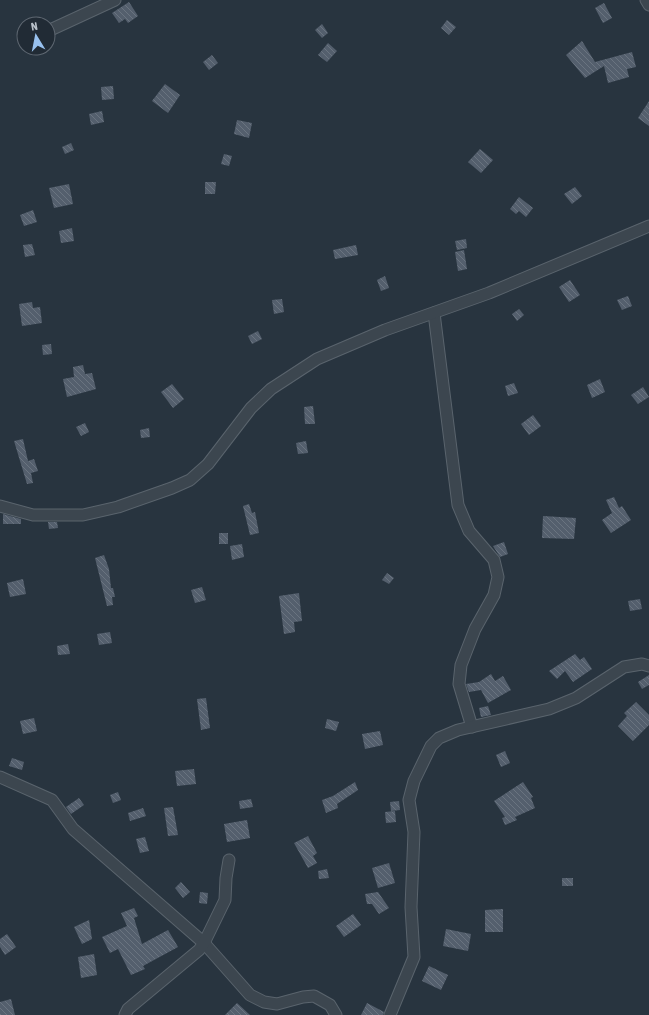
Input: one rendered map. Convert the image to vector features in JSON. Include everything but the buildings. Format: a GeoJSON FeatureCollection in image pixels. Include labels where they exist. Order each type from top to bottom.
{"type":"FeatureCollection","features":[{"type":"Feature","properties":{"kind":"street"},"geometry":{"type":"LineString","coordinates":[[56,27],[114,0]]}},
{"type":"Feature","properties":{"kind":"street"},"geometry":{"type":"LineString","coordinates":[[646,0],[649,5]]}},
{"type":"Feature","properties":{"kind":"street"},"geometry":{"type":"LineString","coordinates":[[0,506],[33,515],[83,515],[118,508],[172,488],[190,480],[208,464],[251,408],[271,389],[317,359],[385,330],[489,293],[649,226]]}},
{"type":"Feature","properties":{"kind":"street"},"geometry":{"type":"LineString","coordinates":[[434,313],[458,504],[469,531],[494,560],[498,577],[494,595],[475,629],[461,665],[459,684],[472,727]]}},
{"type":"Feature","properties":{"kind":"street"},"geometry":{"type":"LineString","coordinates":[[390,1015],[414,956],[411,907],[414,832],[409,800],[413,787],[431,746],[439,738],[472,727],[549,709],[576,698],[624,667],[642,664],[649,666]]}},
{"type":"Feature","properties":{"kind":"street"},"geometry":{"type":"LineString","coordinates":[[0,777],[52,800],[72,829],[204,943],[250,995],[264,1002],[277,1004],[303,997],[314,996],[330,1005],[336,1015]]}},
{"type":"Feature","properties":{"kind":"street"},"geometry":{"type":"LineString","coordinates":[[125,1015],[128,1009],[199,950],[204,943],[225,900],[229,860]]}}]}
